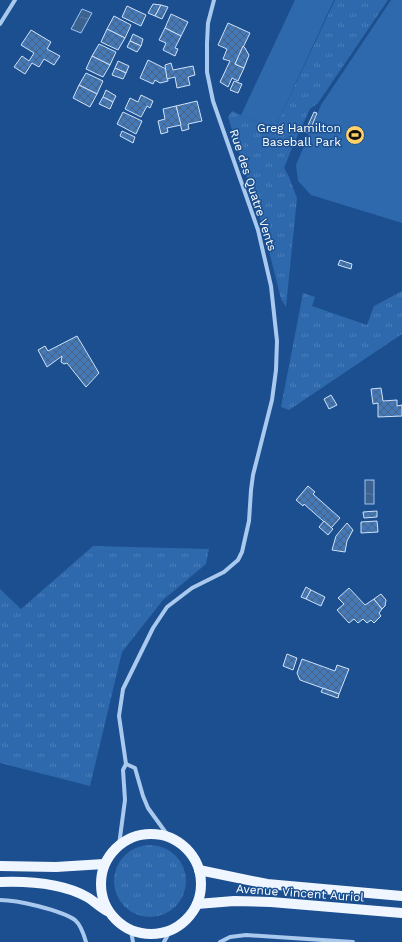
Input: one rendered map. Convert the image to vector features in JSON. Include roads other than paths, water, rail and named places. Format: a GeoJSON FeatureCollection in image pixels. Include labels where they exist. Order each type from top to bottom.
{"type":"FeatureCollection","features":[{"type":"Feature","properties":{"kind":"main road"},"geometry":{"type":"LineString","coordinates":[[158,834],[169,837],[179,842],[188,850],[195,860],[199,870],[201,888],[197,904],[186,920],[170,931],[157,934],[144,934],[131,931],[115,920],[109,912],[102,897],[100,880],[104,864],[110,853],[119,845],[137,835],[158,834]]}},
{"type":"Feature","properties":{"kind":"main road"},"geometry":{"type":"LineString","coordinates":[[0,866],[56,867],[104,864]]}},
{"type":"Feature","properties":{"kind":"main road","name":"Avenue Vincent Auriol"},"geometry":{"type":"LineString","coordinates":[[199,870],[267,884],[402,896]]}},
{"type":"Feature","properties":{"kind":"main road"},"geometry":{"type":"LineString","coordinates":[[0,882],[58,887],[87,897],[109,912]]}},
{"type":"Feature","properties":{"kind":"main road","name":"Avenue Vincent Auriol"},"geometry":{"type":"LineString","coordinates":[[197,904],[234,901],[271,902],[402,913]]}},
{"type":"Feature","properties":{"kind":"street"},"geometry":{"type":"LineString","coordinates":[[0,24],[15,0]]}},
{"type":"Feature","properties":{"kind":"street","name":"Rue des Quatre Vents"},"geometry":{"type":"LineString","coordinates":[[119,845],[125,800],[123,770],[126,764],[119,716],[123,689],[153,628],[167,607],[192,588],[224,572],[238,560],[242,552],[249,521],[252,481],[272,400],[276,370],[277,341],[269,279],[258,230],[213,101],[207,72],[206,43],[208,23],[214,0]]}},
{"type":"Feature","properties":{"kind":"street"},"geometry":{"type":"LineString","coordinates":[[126,764],[135,768],[148,808],[169,837]]}},
{"type":"Feature","properties":{"kind":"street"},"geometry":{"type":"LineString","coordinates":[[0,900],[24,903],[66,915],[76,921],[83,932],[86,942]]}},
{"type":"Feature","properties":{"kind":"street"},"geometry":{"type":"LineString","coordinates":[[131,931],[133,942]]}},
{"type":"Feature","properties":{"kind":"street"},"geometry":{"type":"LineString","coordinates":[[164,942],[170,931]]}},
{"type":"Feature","properties":{"kind":"street"},"geometry":{"type":"LineString","coordinates":[[220,942],[230,937],[246,935],[353,942]]}},
{"type":"Feature","properties":{"kind":"water"},"geometry":{"type":"Polygon","coordinates":[[[82,9],[92,13],[81,33],[71,29],[82,9]]]}},
{"type":"Feature","properties":{"kind":"water"},"geometry":{"type":"Polygon","coordinates":[[[365,480],[374,480],[374,504],[365,504],[365,480]]]}},
{"type":"Feature","properties":{"kind":"place","name":"Greg Hamilton Baseball Park"},"geometry":{"type":"Point","coordinates":[355,135]}}]}
